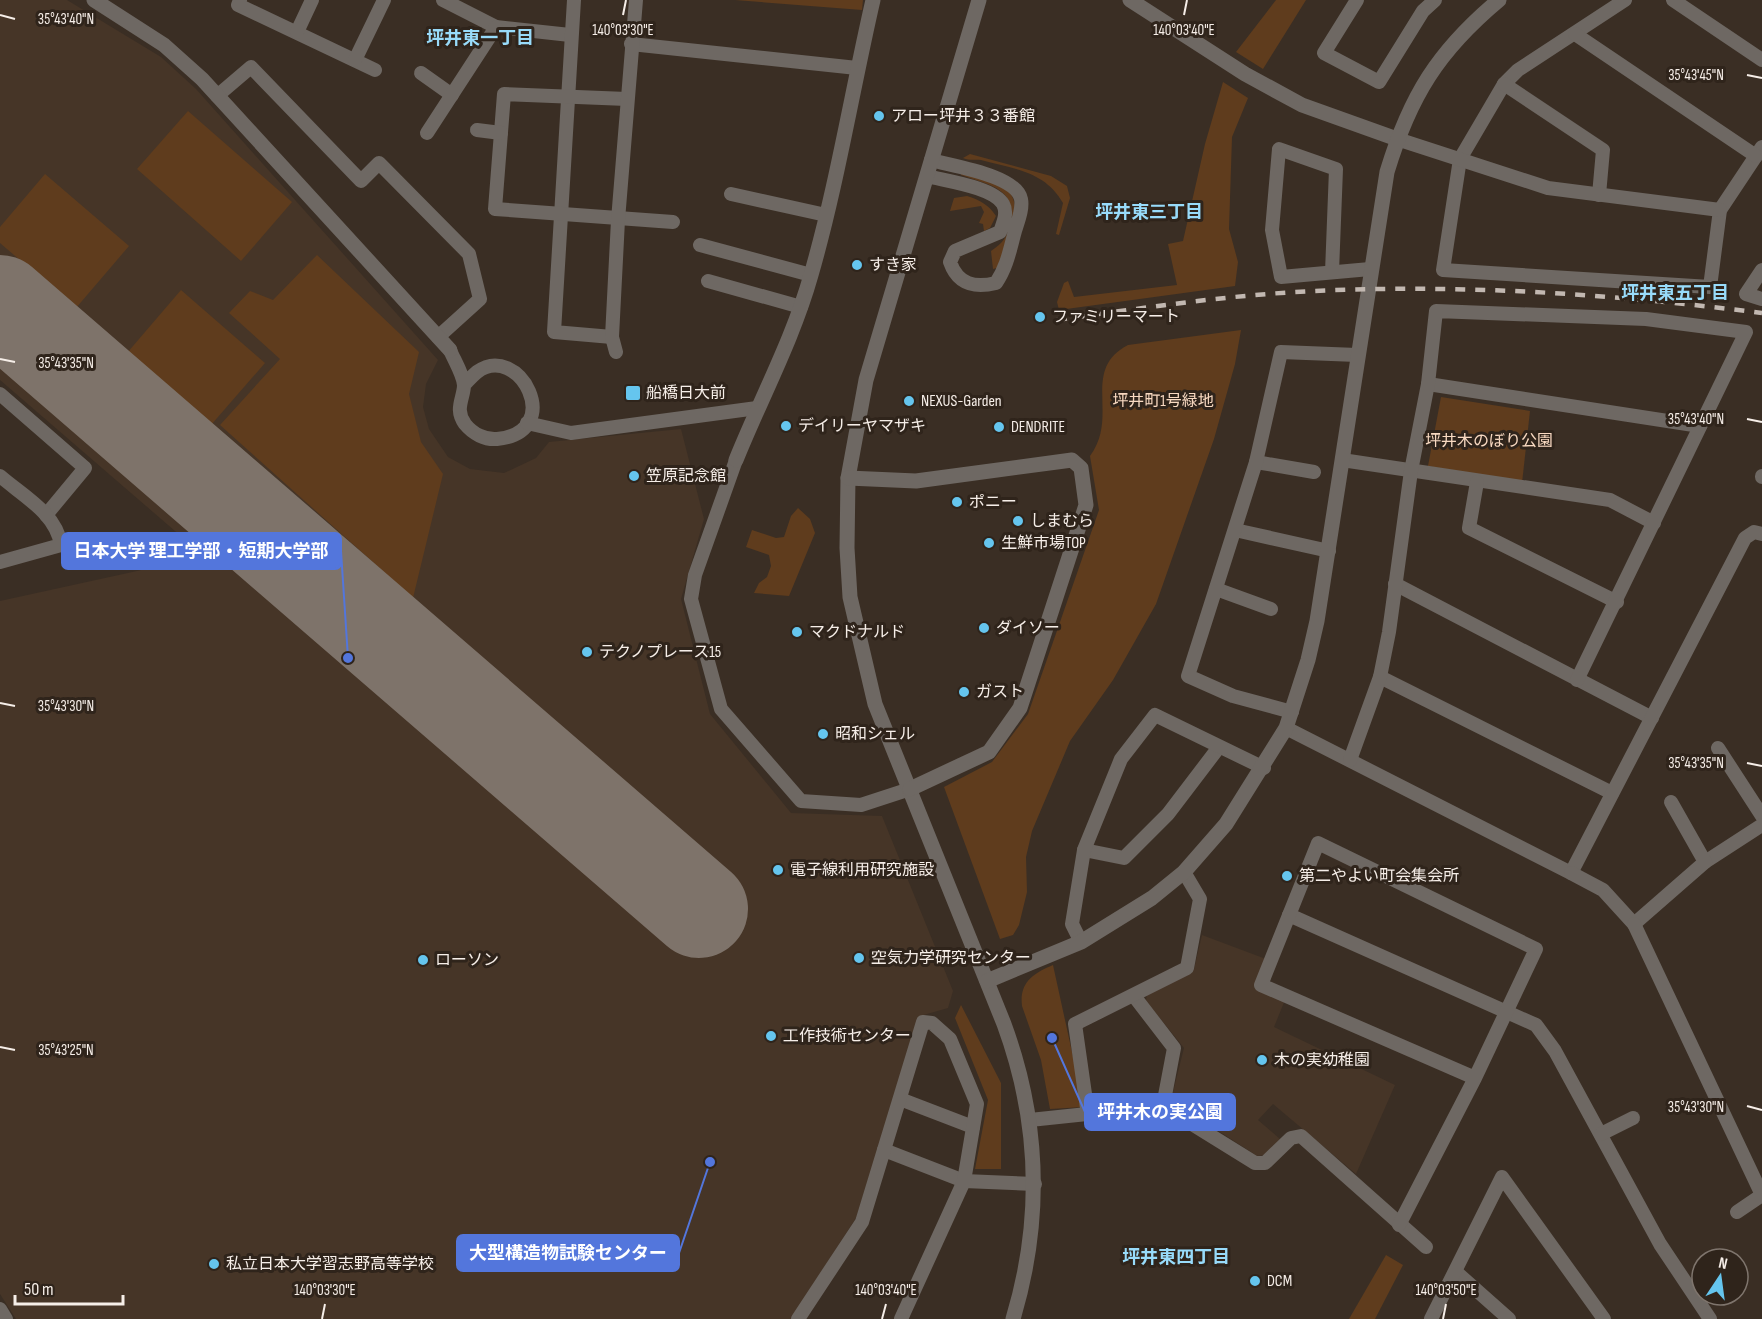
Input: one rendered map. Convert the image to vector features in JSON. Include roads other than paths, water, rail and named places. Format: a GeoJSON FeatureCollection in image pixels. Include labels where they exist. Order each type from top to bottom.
{"type":"FeatureCollection","features":[{"type":"Feature","properties":{"kind":"street"},"geometry":{"type":"LineString","coordinates":[[94,0],[164,45],[218,96],[450,350],[477,372]]}},
{"type":"Feature","properties":{"kind":"street"},"geometry":{"type":"LineString","coordinates":[[240,0],[238,5],[375,70]]}},
{"type":"Feature","properties":{"kind":"street"},"geometry":{"type":"LineString","coordinates":[[297,32],[312,0]]}},
{"type":"Feature","properties":{"kind":"street"},"geometry":{"type":"LineString","coordinates":[[355,60],[384,0]]}},
{"type":"Feature","properties":{"kind":"street"},"geometry":{"type":"LineString","coordinates":[[443,0],[496,27],[570,35]]}},
{"type":"Feature","properties":{"kind":"street"},"geometry":{"type":"LineString","coordinates":[[574,0],[570,35],[554,332],[612,337]]}},
{"type":"Feature","properties":{"kind":"street"},"geometry":{"type":"LineString","coordinates":[[616,352],[612,337],[618,220],[636,0]]}},
{"type":"Feature","properties":{"kind":"street"},"geometry":{"type":"LineString","coordinates":[[848,478],[916,480],[1072,460],[1081,468],[1086,505],[1020,708],[989,752],[910,789],[861,805],[801,801],[721,709],[691,599],[695,575],[736,460],[801,307],[812,275],[873,0]]}},
{"type":"Feature","properties":{"kind":"street"},"geometry":{"type":"LineString","coordinates":[[979,0],[866,380],[848,478],[848,558],[850,597],[856,632],[875,704],[1019,1065],[1030,1120],[1035,1184],[1031,1242],[1013,1319]]}},
{"type":"Feature","properties":{"kind":"street"},"geometry":{"type":"LineString","coordinates":[[1130,0],[1245,74],[1302,105],[1397,139],[1548,188],[1720,210]]}},
{"type":"Feature","properties":{"kind":"street"},"geometry":{"type":"LineString","coordinates":[[1357,0],[1324,53],[1379,82],[1423,11],[1435,0]]}},
{"type":"Feature","properties":{"kind":"street"},"geometry":{"type":"LineString","coordinates":[[987,981],[1081,942],[1152,898],[1184,872],[1226,825],[1264,768],[1286,728],[1308,660],[1329,551],[1370,269],[1387,172],[1406,114],[1444,52],[1499,0]]}},
{"type":"Feature","properties":{"kind":"street"},"geometry":{"type":"LineString","coordinates":[[1575,34],[1759,151],[1720,210],[1710,287],[1443,270],[1460,159],[1504,84],[1518,70],[1625,0]]}},
{"type":"Feature","properties":{"kind":"street"},"geometry":{"type":"LineString","coordinates":[[1673,0],[1762,60]]}},
{"type":"Feature","properties":{"kind":"street"},"geometry":{"type":"LineString","coordinates":[[427,133],[496,27]]}},
{"type":"Feature","properties":{"kind":"street"},"geometry":{"type":"LineString","coordinates":[[631,44],[857,68]]}},
{"type":"Feature","properties":{"kind":"street"},"geometry":{"type":"LineString","coordinates":[[218,96],[251,67],[362,181],[379,163],[469,254],[480,299],[438,337]]}},
{"type":"Feature","properties":{"kind":"street"},"geometry":{"type":"LineString","coordinates":[[421,73],[452,95]]}},
{"type":"Feature","properties":{"kind":"street"},"geometry":{"type":"LineString","coordinates":[[1504,84],[1603,150],[1599,195]]}},
{"type":"Feature","properties":{"kind":"street"},"geometry":{"type":"LineString","coordinates":[[627,99],[504,94],[495,209],[618,220],[673,222]]}},
{"type":"Feature","properties":{"kind":"street"},"geometry":{"type":"LineString","coordinates":[[477,130],[501,133]]}},
{"type":"Feature","properties":{"kind":"street"},"geometry":{"type":"LineString","coordinates":[[1332,272],[1336,169],[1280,149],[1272,230],[1281,277],[1370,269]]}},
{"type":"Feature","properties":{"kind":"street"},"geometry":{"type":"LineString","coordinates":[[927,176],[981,189],[996,196],[1004,205],[1005,217],[1000,232],[984,241],[955,251],[950,262],[954,273],[964,282],[980,287],[996,283],[1004,271],[1021,209],[1021,198],[1015,188],[1003,180],[931,160]]}},
{"type":"Feature","properties":{"kind":"street"},"geometry":{"type":"LineString","coordinates":[[731,194],[826,215]]}},
{"type":"Feature","properties":{"kind":"street"},"geometry":{"type":"LineString","coordinates":[[700,245],[812,275]]}},
{"type":"Feature","properties":{"kind":"street"},"geometry":{"type":"LineString","coordinates":[[1762,270],[1746,294],[1762,299]]}},
{"type":"Feature","properties":{"kind":"street"},"geometry":{"type":"LineString","coordinates":[[708,281],[801,307]]}},
{"type":"Feature","properties":{"kind":"street"},"geometry":{"type":"LineString","coordinates":[[1350,759],[1380,677],[1411,471],[1428,384],[1436,311],[1646,319],[1746,332],[1617,602],[1577,680]]}},
{"type":"Feature","properties":{"kind":"street"},"geometry":{"type":"LineString","coordinates":[[450,350],[464,386],[460,407],[463,422],[472,432],[489,439],[506,438],[519,433],[527,423],[533,401],[526,382],[516,374],[490,366],[477,372],[464,386]]}},
{"type":"Feature","properties":{"kind":"street"},"geometry":{"type":"LineString","coordinates":[[1292,712],[1233,696],[1188,676],[1256,462],[1281,352],[1357,355]]}},
{"type":"Feature","properties":{"kind":"street"},"geometry":{"type":"LineString","coordinates":[[1428,384],[1700,426]]}},
{"type":"Feature","properties":{"kind":"street"},"geometry":{"type":"LineString","coordinates":[[0,394],[85,468],[46,514]]}},
{"type":"Feature","properties":{"kind":"street"},"geometry":{"type":"LineString","coordinates":[[527,423],[571,433],[757,408]]}},
{"type":"Feature","properties":{"kind":"street"},"geometry":{"type":"LineString","coordinates":[[1342,460],[1477,482],[1610,500],[1654,524]]}},
{"type":"Feature","properties":{"kind":"street"},"geometry":{"type":"LineString","coordinates":[[1256,462],[1314,472]]}},
{"type":"Feature","properties":{"kind":"street"},"geometry":{"type":"LineString","coordinates":[[0,476],[46,514],[58,530],[61,545],[1,561]]}},
{"type":"Feature","properties":{"kind":"street"},"geometry":{"type":"LineString","coordinates":[[1477,482],[1469,528],[1617,602]]}},
{"type":"Feature","properties":{"kind":"street"},"geometry":{"type":"LineString","coordinates":[[1235,530],[1329,551]]}},
{"type":"Feature","properties":{"kind":"street"},"geometry":{"type":"LineString","coordinates":[[1571,873],[1745,538],[1754,532],[1762,534]]}},
{"type":"Feature","properties":{"kind":"street"},"geometry":{"type":"LineString","coordinates":[[1395,584],[1652,718]]}},
{"type":"Feature","properties":{"kind":"street"},"geometry":{"type":"LineString","coordinates":[[1216,590],[1271,609]]}},
{"type":"Feature","properties":{"kind":"street"},"geometry":{"type":"LineString","coordinates":[[1380,677],[1612,793]]}},
{"type":"Feature","properties":{"kind":"street"},"geometry":{"type":"LineString","coordinates":[[1081,942],[1072,924],[1084,850],[1120,759],[1155,715],[1264,768]]}},
{"type":"Feature","properties":{"kind":"street"},"geometry":{"type":"LineString","coordinates":[[1286,728],[1603,890],[1634,924],[1762,1195],[1737,1212]]}},
{"type":"Feature","properties":{"kind":"street"},"geometry":{"type":"LineString","coordinates":[[1084,850],[1124,858],[1168,814],[1219,747]]}},
{"type":"Feature","properties":{"kind":"street"},"geometry":{"type":"LineString","coordinates":[[1718,748],[1762,816]]}},
{"type":"Feature","properties":{"kind":"street"},"geometry":{"type":"LineString","coordinates":[[1671,802],[1705,862]]}},
{"type":"Feature","properties":{"kind":"street"},"geometry":{"type":"LineString","coordinates":[[1634,924],[1705,862],[1762,825]]}},
{"type":"Feature","properties":{"kind":"street"},"geometry":{"type":"LineString","coordinates":[[1399,1225],[1475,1078],[1536,949],[1318,843],[1261,985],[1475,1078]]}},
{"type":"Feature","properties":{"kind":"street"},"geometry":{"type":"LineString","coordinates":[[1088,1114],[1074,1024],[1187,968],[1200,899],[1184,872]]}},
{"type":"Feature","properties":{"kind":"street"},"geometry":{"type":"LineString","coordinates":[[1289,915],[1536,1025],[1555,1051],[1660,1244],[1710,1319]]}},
{"type":"Feature","properties":{"kind":"street"},"geometry":{"type":"LineString","coordinates":[[1134,996],[1174,1048],[1163,1106]]}},
{"type":"Feature","properties":{"kind":"street"},"geometry":{"type":"LineString","coordinates":[[798,1319],[862,1222],[923,1022],[932,1023],[950,1039],[977,1104],[964,1181],[901,1319]]}},
{"type":"Feature","properties":{"kind":"street"},"geometry":{"type":"LineString","coordinates":[[900,1099],[973,1127]]}},
{"type":"Feature","properties":{"kind":"street"},"geometry":{"type":"LineString","coordinates":[[1030,1120],[1163,1106],[1255,1163],[1265,1163],[1291,1138],[1301,1136],[1426,1247]]}},
{"type":"Feature","properties":{"kind":"street"},"geometry":{"type":"LineString","coordinates":[[1601,1134],[1633,1118]]}},
{"type":"Feature","properties":{"kind":"street"},"geometry":{"type":"LineString","coordinates":[[884,1150],[964,1181],[1035,1184]]}},
{"type":"Feature","properties":{"kind":"street"},"geometry":{"type":"LineString","coordinates":[[1431,1319],[1502,1177],[1604,1319]]}},
{"type":"Feature","properties":{"kind":"street"},"geometry":{"type":"LineString","coordinates":[[1456,1272],[1509,1319]]}},
{"type":"Feature","properties":{"kind":"street"},"geometry":{"type":"LineString","coordinates":[[0,1309],[6,1319]]}},
{"type":"Feature","properties":{"kind":"railway"},"geometry":{"type":"LineString","coordinates":[[1057,320],[1185,302],[1314,291],[1370,289],[1538,292],[1762,313]]}},
{"type":"Feature","properties":{"kind":"place","name":"アロー坪井３３番館"},"geometry":{"type":"Point","coordinates":[879,116]}},
{"type":"Feature","properties":{"kind":"place","name":"すき家"},"geometry":{"type":"Point","coordinates":[857,265]}},
{"type":"Feature","properties":{"kind":"place","name":"ファミリーマート"},"geometry":{"type":"Point","coordinates":[1040,317]}},
{"type":"Feature","properties":{"kind":"place","name":"船橋日大前"},"geometry":{"type":"Point","coordinates":[633,393]}},
{"type":"Feature","properties":{"kind":"place","name":"NEXUS-Garden"},"geometry":{"type":"Point","coordinates":[909,401]}},
{"type":"Feature","properties":{"kind":"place","name":"デイリーヤマザキ"},"geometry":{"type":"Point","coordinates":[786,426]}},
{"type":"Feature","properties":{"kind":"place","name":"DENDRITE"},"geometry":{"type":"Point","coordinates":[999,427]}},
{"type":"Feature","properties":{"kind":"place","name":"笠原記念館"},"geometry":{"type":"Point","coordinates":[634,476]}},
{"type":"Feature","properties":{"kind":"place","name":"ポニー"},"geometry":{"type":"Point","coordinates":[957,502]}},
{"type":"Feature","properties":{"kind":"place","name":"しまむら"},"geometry":{"type":"Point","coordinates":[1018,521]}},
{"type":"Feature","properties":{"kind":"place","name":"生鮮市場TOP"},"geometry":{"type":"Point","coordinates":[989,543]}},
{"type":"Feature","properties":{"kind":"place","name":"ダイソー"},"geometry":{"type":"Point","coordinates":[984,628]}},
{"type":"Feature","properties":{"kind":"place","name":"マクドナルド"},"geometry":{"type":"Point","coordinates":[797,632]}},
{"type":"Feature","properties":{"kind":"place","name":"テクノプレース15"},"geometry":{"type":"Point","coordinates":[587,652]}},
{"type":"Feature","properties":{"kind":"place","name":"日本大学 理工学部・短期大学部"},"geometry":{"type":"Point","coordinates":[348,658]}},
{"type":"Feature","properties":{"kind":"place","name":"ガスト"},"geometry":{"type":"Point","coordinates":[964,692]}},
{"type":"Feature","properties":{"kind":"place","name":"昭和シェル"},"geometry":{"type":"Point","coordinates":[823,734]}},
{"type":"Feature","properties":{"kind":"place","name":"電子線利用研究施設"},"geometry":{"type":"Point","coordinates":[778,870]}},
{"type":"Feature","properties":{"kind":"place","name":"第二やよい町会集会所"},"geometry":{"type":"Point","coordinates":[1287,876]}},
{"type":"Feature","properties":{"kind":"place","name":"空気力学研究センター"},"geometry":{"type":"Point","coordinates":[859,958]}},
{"type":"Feature","properties":{"kind":"place","name":"ローソン"},"geometry":{"type":"Point","coordinates":[423,960]}},
{"type":"Feature","properties":{"kind":"place","name":"工作技術センター"},"geometry":{"type":"Point","coordinates":[771,1036]}},
{"type":"Feature","properties":{"kind":"place","name":"坪井木の実公園"},"geometry":{"type":"Point","coordinates":[1052,1038]}},
{"type":"Feature","properties":{"kind":"place","name":"木の実幼稚園"},"geometry":{"type":"Point","coordinates":[1262,1060]}},
{"type":"Feature","properties":{"kind":"place","name":"大型構造物試験センター"},"geometry":{"type":"Point","coordinates":[710,1162]}},
{"type":"Feature","properties":{"kind":"place","name":"私立日本大学習志野高等学校"},"geometry":{"type":"Point","coordinates":[214,1264]}},
{"type":"Feature","properties":{"kind":"place","name":"DCM"},"geometry":{"type":"Point","coordinates":[1255,1281]}},
{"type":"Feature","properties":{"kind":"district","name":"坪井東一丁目"},"geometry":{"type":"Point","coordinates":[480,38]}},
{"type":"Feature","properties":{"kind":"district","name":"坪井東三丁目"},"geometry":{"type":"Point","coordinates":[1149,212]}},
{"type":"Feature","properties":{"kind":"district","name":"坪井東五丁目"},"geometry":{"type":"Point","coordinates":[1675,293]}},
{"type":"Feature","properties":{"kind":"district","name":"坪井東四丁目"},"geometry":{"type":"Point","coordinates":[1176,1257]}},
{"type":"Feature","properties":{"kind":"park label","name":"坪井町1号緑地"},"geometry":{"type":"Point","coordinates":[1163,401]}},
{"type":"Feature","properties":{"kind":"park label","name":"坪井木のぼり公園"},"geometry":{"type":"Point","coordinates":[1489,441]}}]}
